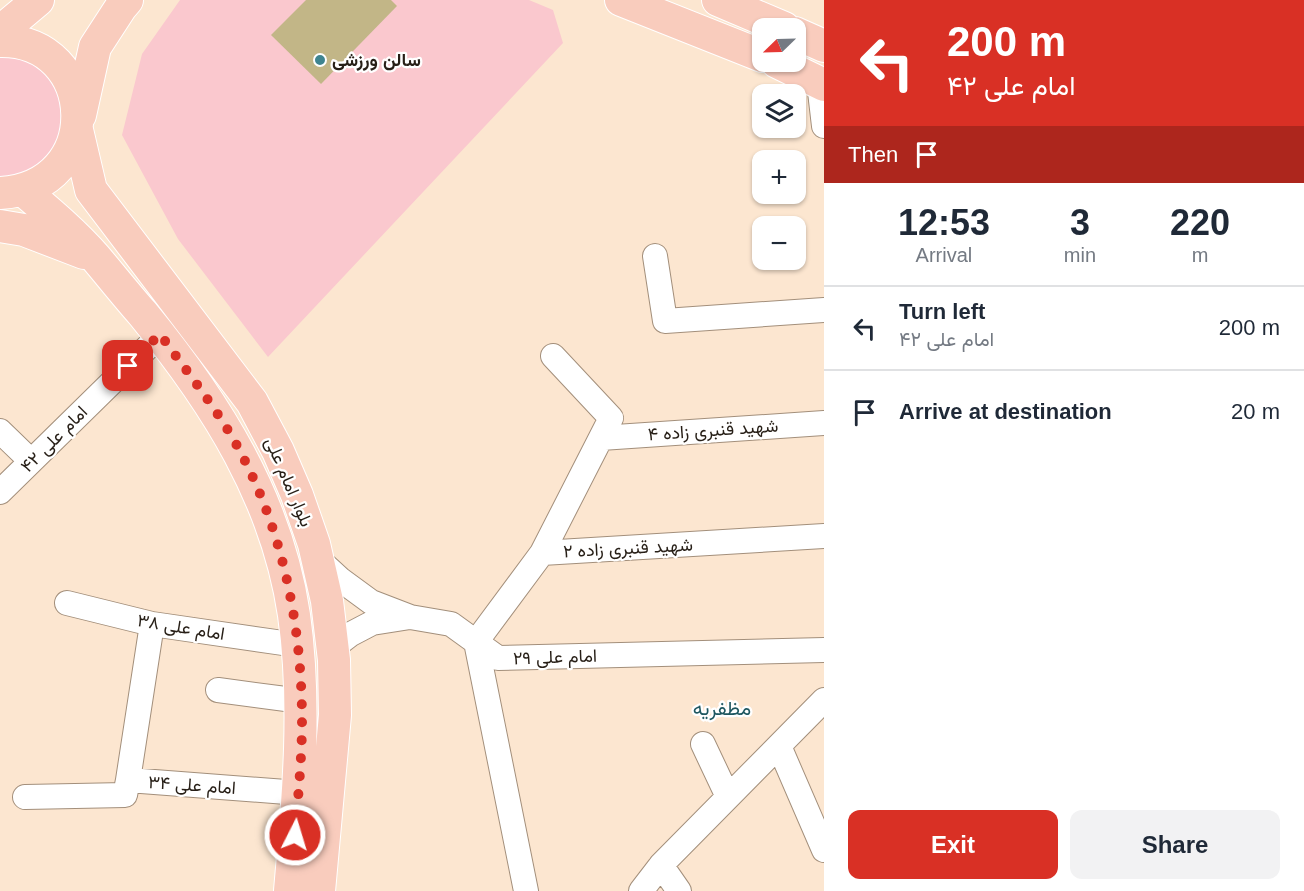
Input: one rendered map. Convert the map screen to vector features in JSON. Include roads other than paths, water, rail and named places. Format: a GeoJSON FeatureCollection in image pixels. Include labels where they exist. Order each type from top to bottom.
{"type":"FeatureCollection","features":[{"type":"Feature","properties":{"kind":"main road"},"geometry":{"type":"LineString","coordinates":[[0,32],[38,0]]}},
{"type":"Feature","properties":{"kind":"main road"},"geometry":{"type":"LineString","coordinates":[[12,192],[43,182],[59,168],[71,150],[95,47],[128,0]]}},
{"type":"Feature","properties":{"kind":"main road"},"geometry":{"type":"LineString","coordinates":[[621,0],[752,52]]}},
{"type":"Feature","properties":{"kind":"main road"},"geometry":{"type":"LineString","coordinates":[[718,0],[760,18]]}},
{"type":"Feature","properties":{"kind":"main road"},"geometry":{"type":"LineString","coordinates":[[806,38],[824,46]]}},
{"type":"Feature","properties":{"kind":"main road","name":"بلوار امام علی"},"geometry":{"type":"LineString","coordinates":[[0,41],[13,40],[35,47],[54,60],[68,78],[76,99],[78,126],[91,190],[252,402],[278,451],[297,495],[317,558],[334,646],[335,716],[319,891]]}},
{"type":"Feature","properties":{"kind":"main road"},"geometry":{"type":"LineString","coordinates":[[797,72],[822,84]]}},
{"type":"Feature","properties":{"kind":"main road"},"geometry":{"type":"LineString","coordinates":[[58,220],[59,205],[63,195],[75,189],[91,190]]}},
{"type":"Feature","properties":{"kind":"main road","name":"بلوار امام علی"},"geometry":{"type":"LineString","coordinates":[[12,192],[58,220],[95,257],[160,334],[227,429],[249,471],[266,512],[282,561],[294,614],[301,701],[299,793],[290,891]]}},
{"type":"Feature","properties":{"kind":"main road"},"geometry":{"type":"LineString","coordinates":[[0,226],[24,230],[95,257]]}},
{"type":"Feature","properties":{"kind":"street"},"geometry":{"type":"LineString","coordinates":[[822,84],[824,126]]}},
{"type":"Feature","properties":{"kind":"street"},"geometry":{"type":"LineString","coordinates":[[656,256],[665,321],[824,310]]}},
{"type":"Feature","properties":{"kind":"street","name":"امام علی ۴۲"},"geometry":{"type":"LineString","coordinates":[[0,492],[160,334]]}},
{"type":"Feature","properties":{"kind":"street"},"geometry":{"type":"LineString","coordinates":[[542,553],[611,418],[553,356]]}},
{"type":"Feature","properties":{"kind":"street","name":"شهید قنبری زاده ۴"},"geometry":{"type":"LineString","coordinates":[[601,438],[824,423]]}},
{"type":"Feature","properties":{"kind":"street"},"geometry":{"type":"LineString","coordinates":[[0,431],[31,461]]}},
{"type":"Feature","properties":{"kind":"street","name":"شهید قنبری زاده ۲"},"geometry":{"type":"LineString","coordinates":[[476,642],[542,553],[824,536]]}},
{"type":"Feature","properties":{"kind":"street","name":"امام علی ۲۹"},"geometry":{"type":"LineString","coordinates":[[317,558],[341,580],[371,602],[410,617],[451,624],[498,658],[824,650]]}},
{"type":"Feature","properties":{"kind":"street","name":"امام علی ۳۸"},"geometry":{"type":"LineString","coordinates":[[67,603],[152,624],[297,645]]}},
{"type":"Feature","properties":{"kind":"street"},"geometry":{"type":"LineString","coordinates":[[334,646],[372,623],[410,617]]}},
{"type":"Feature","properties":{"kind":"street"},"geometry":{"type":"LineString","coordinates":[[128,780],[152,624]]}},
{"type":"Feature","properties":{"kind":"street"},"geometry":{"type":"LineString","coordinates":[[476,642],[525,891]]}},
{"type":"Feature","properties":{"kind":"street"},"geometry":{"type":"LineString","coordinates":[[218,690],[301,701]]}},
{"type":"Feature","properties":{"kind":"street"},"geometry":{"type":"LineString","coordinates":[[642,891],[661,865],[824,700]]}},
{"type":"Feature","properties":{"kind":"street"},"geometry":{"type":"LineString","coordinates":[[704,744],[728,797]]}},
{"type":"Feature","properties":{"kind":"street"},"geometry":{"type":"LineString","coordinates":[[779,746],[824,850]]}},
{"type":"Feature","properties":{"kind":"street","name":"امام علی ۳۴"},"geometry":{"type":"LineString","coordinates":[[25,797],[126,795],[128,780],[299,793]]}},
{"type":"Feature","properties":{"kind":"street"},"geometry":{"type":"LineString","coordinates":[[661,865],[678,891]]}},
{"type":"Feature","properties":{"kind":"place","name":"سالن ورزشی"},"geometry":{"type":"Point","coordinates":[320,60]}},
{"type":"Feature","properties":{"kind":"district","name":"مظفریه"},"geometry":{"type":"Point","coordinates":[722,708]}}]}
